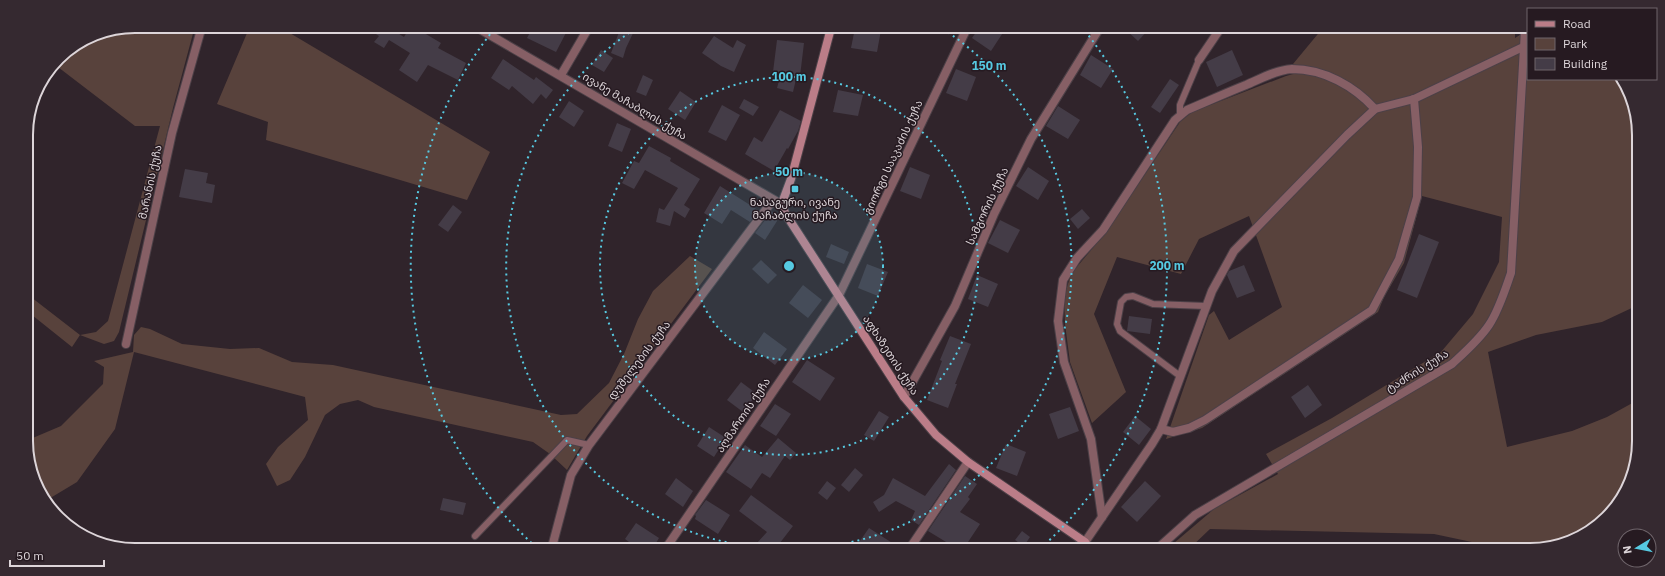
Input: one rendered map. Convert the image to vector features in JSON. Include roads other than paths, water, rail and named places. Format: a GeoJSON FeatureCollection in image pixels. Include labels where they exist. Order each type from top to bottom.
{"type":"FeatureCollection","features":[{"type":"Feature","properties":{"kind":"street","name":"მარანის ქუჩა"},"geometry":{"type":"LineString","coordinates":[[126,344],[172,133],[200,33]]}},
{"type":"Feature","properties":{"kind":"street","name":"ივანე მაჩაბლის ქუჩა"},"geometry":{"type":"LineString","coordinates":[[487,33],[773,200],[782,203]]}},
{"type":"Feature","properties":{"kind":"street"},"geometry":{"type":"LineString","coordinates":[[561,75],[586,33]]}},
{"type":"Feature","properties":{"kind":"street"},"geometry":{"type":"LineString","coordinates":[[782,203],[791,179],[830,33]]}},
{"type":"Feature","properties":{"kind":"street","name":"გიორგი სააკაძის ქუჩა"},"geometry":{"type":"LineString","coordinates":[[839,295],[965,33]]}},
{"type":"Feature","properties":{"kind":"street","name":"სამგორის ქუჩა"},"geometry":{"type":"LineString","coordinates":[[904,397],[955,306],[994,214],[1031,139],[1097,33]]}},
{"type":"Feature","properties":{"kind":"street"},"geometry":{"type":"LineString","coordinates":[[1199,60],[1217,33]]}},
{"type":"Feature","properties":{"kind":"street","name":"ტაძრის ქუჩა"},"geometry":{"type":"LineString","coordinates":[[1164,543],[1195,515],[1452,364],[1472,345],[1489,325],[1511,273],[1525,33]]}},
{"type":"Feature","properties":{"kind":"street"},"geometry":{"type":"LineString","coordinates":[[1088,543],[1102,517],[1161,429],[1212,291],[1234,251],[1346,135],[1375,110],[1414,99],[1523,47]]}},
{"type":"Feature","properties":{"kind":"street"},"geometry":{"type":"LineString","coordinates":[[1102,517],[1091,440],[1064,362],[1058,321],[1062,280],[1077,258],[1103,230],[1175,120],[1187,110],[1274,73],[1291,69],[1316,71],[1347,85],[1364,97],[1375,110]]}},
{"type":"Feature","properties":{"kind":"street"},"geometry":{"type":"LineString","coordinates":[[1161,429],[1174,432],[1189,428],[1205,420],[1372,310],[1399,259],[1417,197],[1418,147],[1414,99]]}},
{"type":"Feature","properties":{"kind":"street","name":"დუშელების ქუჩა"},"geometry":{"type":"LineString","coordinates":[[553,543],[571,474],[589,445],[773,200]]}},
{"type":"Feature","properties":{"kind":"street","name":"აფხაზეთის ქუჩა"},"geometry":{"type":"LineString","coordinates":[[782,203],[788,218],[904,397],[936,435],[968,462],[1084,543]]}},
{"type":"Feature","properties":{"kind":"street","name":"აღმართის ქუჩა"},"geometry":{"type":"LineString","coordinates":[[669,543],[839,295]]}},
{"type":"Feature","properties":{"kind":"street"},"geometry":{"type":"LineString","coordinates":[[913,543],[968,462]]}},
{"type":"Feature","properties":{"kind":"lane"},"geometry":{"type":"LineString","coordinates":[[1180,115],[1180,105],[1199,60]]}},
{"type":"Feature","properties":{"kind":"lane"},"geometry":{"type":"LineString","coordinates":[[1180,376],[1120,331],[1117,324],[1121,302],[1126,297],[1133,296],[1152,304],[1206,306]]}},
{"type":"Feature","properties":{"kind":"lane"},"geometry":{"type":"LineString","coordinates":[[475,536],[567,440],[589,445]]}},
{"type":"Feature","properties":{"kind":"place","name":"ნასაგური, ივანე მაჩაბლის ქუჩა"},"geometry":{"type":"Point","coordinates":[795,189]}}]}
